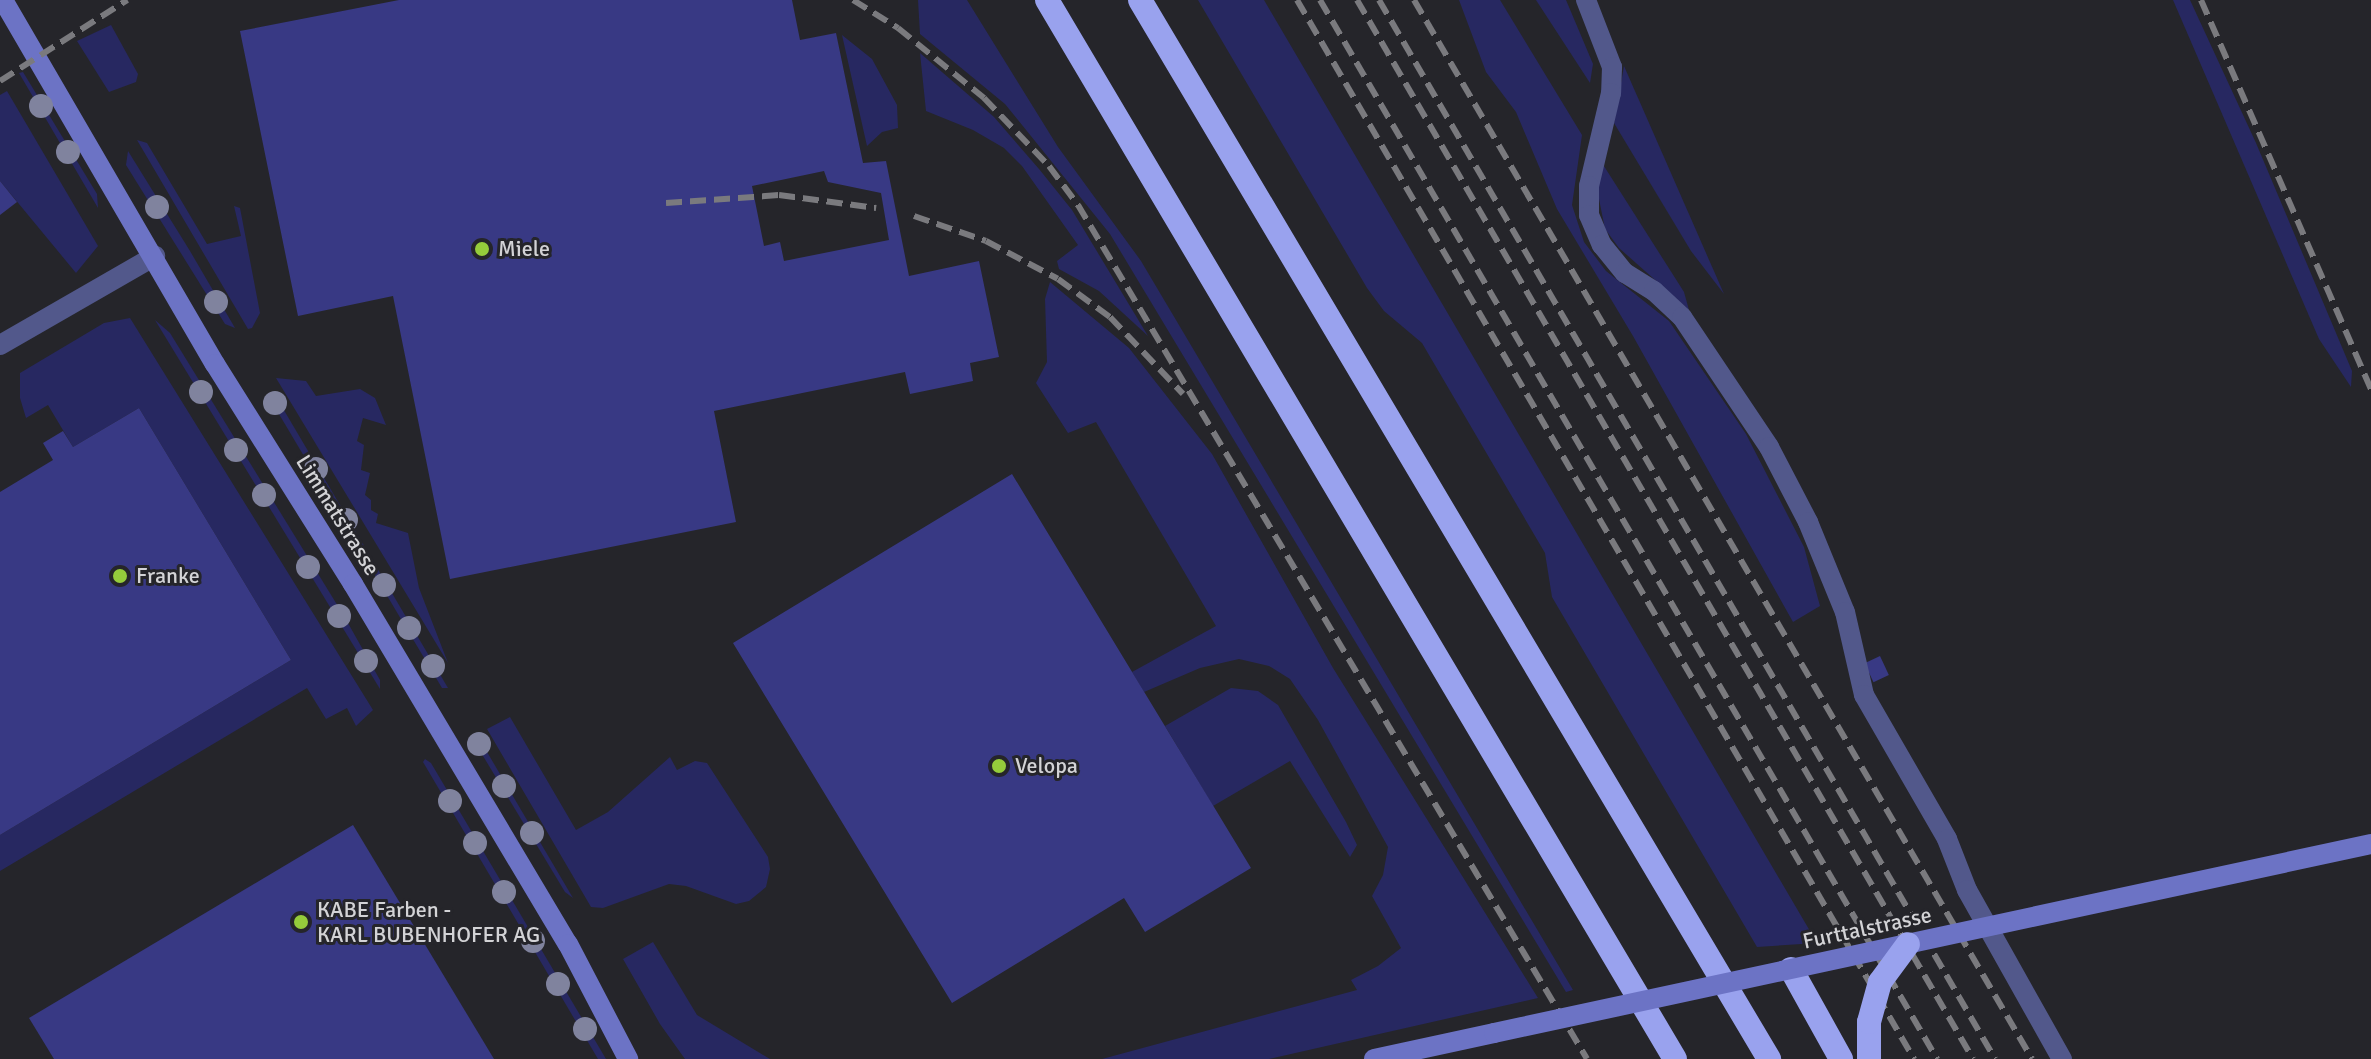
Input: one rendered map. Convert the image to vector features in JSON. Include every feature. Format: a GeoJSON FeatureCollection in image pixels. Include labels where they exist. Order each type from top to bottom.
{"type":"FeatureCollection","features":[{"type":"Feature","properties":{"kind":"highway"},"geometry":{"type":"LineString","coordinates":[[1047,0],[1675,1059]]}},
{"type":"Feature","properties":{"kind":"highway"},"geometry":{"type":"LineString","coordinates":[[1140,0],[1769,1059]]}},
{"type":"Feature","properties":{"kind":"highway"},"geometry":{"type":"LineString","coordinates":[[1869,1059],[1869,1022],[1880,982],[1908,944]]}},
{"type":"Feature","properties":{"kind":"highway"},"geometry":{"type":"LineString","coordinates":[[1791,969],[1841,1059]]}},
{"type":"Feature","properties":{"kind":"main road","name":"Limmatstrasse"},"geometry":{"type":"LineString","coordinates":[[3,0],[155,256],[215,364],[353,584],[568,944],[628,1059]]}},
{"type":"Feature","properties":{"kind":"main road","name":"Furttalstrasse"},"geometry":{"type":"LineString","coordinates":[[1374,1059],[2371,844]]}},
{"type":"Feature","properties":{"kind":"street"},"geometry":{"type":"LineString","coordinates":[[1586,0],[1612,67],[1611,93],[1589,186],[1589,215],[1602,245],[1625,273],[1654,291],[1682,317],[1769,447],[1808,522],[1845,612],[1864,695],[1947,839],[1967,890],[2062,1059]]}},
{"type":"Feature","properties":{"kind":"street"},"geometry":{"type":"LineString","coordinates":[[0,345],[155,256]]}},
{"type":"Feature","properties":{"kind":"shaded area"},"geometry":{"type":"Polygon","coordinates":[[[918,0],[967,0],[1058,147],[1141,261],[1573,990],[1566,992],[1110,234],[1005,104],[920,34],[918,0]]]}},
{"type":"Feature","properties":{"kind":"shaded area"},"geometry":{"type":"Polygon","coordinates":[[[1198,0],[1264,0],[1817,943],[1757,947],[1552,597],[1545,553],[1422,343],[1384,311],[1367,288],[1198,0]]]}},
{"type":"Feature","properties":{"kind":"shaded area"},"geometry":{"type":"Polygon","coordinates":[[[1459,0],[1500,0],[1582,135],[1572,205],[1584,242],[1606,271],[1669,321],[1746,434],[1804,547],[1820,606],[1793,622],[1633,336],[1557,209],[1516,112],[1486,72],[1459,0]]]}},
{"type":"Feature","properties":{"kind":"shaded area"},"geometry":{"type":"Polygon","coordinates":[[[1536,0],[1566,0],[1593,64],[1590,83],[1536,0]]]}},
{"type":"Feature","properties":{"kind":"shaded area"},"geometry":{"type":"Polygon","coordinates":[[[2173,0],[2190,0],[2256,143],[2352,371],[2351,387],[2319,339],[2173,0]]]}},
{"type":"Feature","properties":{"kind":"shaded area"},"geometry":{"type":"Polygon","coordinates":[[[111,25],[138,74],[136,82],[109,92],[77,41],[111,25]]]}},
{"type":"Feature","properties":{"kind":"shaded area"},"geometry":{"type":"Polygon","coordinates":[[[842,35],[872,59],[897,105],[898,128],[882,132],[867,146],[842,35]]]}},
{"type":"Feature","properties":{"kind":"shaded area"},"geometry":{"type":"Polygon","coordinates":[[[920,53],[994,117],[1039,169],[1072,210],[1148,336],[1099,291],[1059,269],[1057,261],[1078,245],[1022,166],[1004,148],[973,130],[926,111],[920,53]]]}},
{"type":"Feature","properties":{"kind":"shaded area"},"geometry":{"type":"Polygon","coordinates":[[[1624,66],[1724,294],[1691,251],[1614,123],[1624,66]]]}},
{"type":"Feature","properties":{"kind":"shaded area"},"geometry":{"type":"Polygon","coordinates":[[[23,72],[97,194],[98,208],[19,73],[23,72]]]}},
{"type":"Feature","properties":{"kind":"shaded area"},"geometry":{"type":"Polygon","coordinates":[[[7,91],[98,246],[76,273],[0,181],[0,95],[7,91]]]}},
{"type":"Feature","properties":{"kind":"shaded area"},"geometry":{"type":"Polygon","coordinates":[[[137,140],[147,143],[207,244],[241,236],[234,206],[240,208],[260,313],[252,328],[248,329],[137,140]]]}},
{"type":"Feature","properties":{"kind":"shaded area"},"geometry":{"type":"Polygon","coordinates":[[[128,151],[235,328],[225,324],[126,165],[128,151]]]}},
{"type":"Feature","properties":{"kind":"shaded area"},"geometry":{"type":"Polygon","coordinates":[[[1602,163],[1684,292],[1689,310],[1619,248],[1605,229],[1597,189],[1602,163]]]}},
{"type":"Feature","properties":{"kind":"shaded area"},"geometry":{"type":"Polygon","coordinates":[[[1050,282],[1129,348],[1212,454],[1333,668],[1538,998],[1269,1059],[1102,1059],[1357,990],[1351,980],[1378,966],[1401,948],[1372,896],[1383,875],[1388,847],[1318,720],[1290,679],[1269,666],[1239,659],[1200,668],[1144,692],[1132,672],[1216,626],[1096,422],[1068,433],[1036,383],[1047,362],[1045,299],[1050,282]]]}},
{"type":"Feature","properties":{"kind":"shaded area"},"geometry":{"type":"Polygon","coordinates":[[[130,318],[373,710],[356,726],[347,708],[326,719],[307,688],[0,871],[0,835],[291,660],[139,408],[73,447],[48,405],[26,418],[20,398],[20,373],[104,323],[130,318]]]}},
{"type":"Feature","properties":{"kind":"shaded area"},"geometry":{"type":"Polygon","coordinates":[[[155,320],[170,333],[344,616],[380,680],[380,689],[155,320]]]}},
{"type":"Feature","properties":{"kind":"shaded area"},"geometry":{"type":"Polygon","coordinates":[[[276,378],[306,381],[316,396],[360,389],[375,398],[386,425],[363,418],[357,441],[364,445],[361,470],[370,473],[365,495],[371,500],[371,510],[378,514],[376,523],[408,533],[419,588],[448,663],[276,378]]]}},
{"type":"Feature","properties":{"kind":"shaded area"},"geometry":{"type":"Polygon","coordinates":[[[271,393],[275,395],[448,688],[442,688],[270,399],[271,393]]]}},
{"type":"Feature","properties":{"kind":"shaded area"},"geometry":{"type":"Polygon","coordinates":[[[1231,688],[1258,691],[1278,705],[1357,845],[1350,857],[1290,761],[1213,806],[1165,726],[1231,688]]]}},
{"type":"Feature","properties":{"kind":"shaded area"},"geometry":{"type":"Polygon","coordinates":[[[510,717],[576,830],[608,812],[670,757],[677,770],[695,761],[707,763],[768,857],[770,869],[766,887],[749,901],[736,904],[686,886],[669,884],[603,908],[591,907],[487,729],[510,717]]]}},
{"type":"Feature","properties":{"kind":"shaded area"},"geometry":{"type":"Polygon","coordinates":[[[477,735],[573,898],[565,892],[474,741],[477,735]]]}},
{"type":"Feature","properties":{"kind":"shaded area"},"geometry":{"type":"Polygon","coordinates":[[[425,759],[431,763],[606,1059],[598,1059],[423,762],[425,759]]]}},
{"type":"Feature","properties":{"kind":"shaded area"},"geometry":{"type":"Polygon","coordinates":[[[653,942],[697,1015],[770,1059],[685,1059],[660,1024],[623,959],[653,942]]]}},
{"type":"Feature","properties":{"kind":"building","name":"Miele"},"geometry":{"type":"Polygon","coordinates":[[[399,0],[792,0],[800,40],[836,33],[863,163],[886,161],[909,276],[979,261],[999,357],[970,363],[973,381],[910,394],[905,372],[714,411],[736,522],[450,579],[393,296],[298,316],[240,31],[399,0]],[[824,171],[752,186],[764,246],[780,242],[784,261],[889,240],[881,193],[828,182],[824,171]]]}},
{"type":"Feature","properties":{"kind":"building"},"geometry":{"type":"Polygon","coordinates":[[[0,181],[17,202],[0,215],[0,181]]]}},
{"type":"Feature","properties":{"kind":"building","name":"Franke"},"geometry":{"type":"Polygon","coordinates":[[[139,408],[291,660],[0,835],[0,492],[53,460],[43,443],[63,431],[73,447],[139,408]]]}},
{"type":"Feature","properties":{"kind":"building","name":"Velopa"},"geometry":{"type":"Polygon","coordinates":[[[1012,474],[1251,868],[1145,932],[1124,898],[952,1003],[733,643],[1012,474]]]}},
{"type":"Feature","properties":{"kind":"building"},"geometry":{"type":"Polygon","coordinates":[[[1880,656],[1889,675],[1873,682],[1865,663],[1880,656]]]}},
{"type":"Feature","properties":{"kind":"building","name":"KABE Farben - KARL BUBENHOFER AG"},"geometry":{"type":"Polygon","coordinates":[[[353,825],[494,1059],[54,1059],[29,1018],[353,825]]]}},
{"type":"Feature","properties":{"kind":"railway"},"geometry":{"type":"LineString","coordinates":[[0,81],[127,0]]}},
{"type":"Feature","properties":{"kind":"railway"},"geometry":{"type":"LineString","coordinates":[[853,0],[898,28],[984,98],[1049,166],[1078,205],[1587,1059]]}},
{"type":"Feature","properties":{"kind":"railway"},"geometry":{"type":"LineString","coordinates":[[1297,0],[1914,1059]]}},
{"type":"Feature","properties":{"kind":"railway"},"geometry":{"type":"LineString","coordinates":[[1320,0],[1937,1059]]}},
{"type":"Feature","properties":{"kind":"railway"},"geometry":{"type":"LineString","coordinates":[[1357,0],[1973,1059]]}},
{"type":"Feature","properties":{"kind":"railway"},"geometry":{"type":"LineString","coordinates":[[1379,0],[1995,1059]]}},
{"type":"Feature","properties":{"kind":"railway"},"geometry":{"type":"LineString","coordinates":[[1414,0],[2032,1059]]}},
{"type":"Feature","properties":{"kind":"railway"},"geometry":{"type":"LineString","coordinates":[[2201,0],[2371,390]]}},
{"type":"Feature","properties":{"kind":"railway"},"geometry":{"type":"LineString","coordinates":[[666,203],[779,195],[876,208]]}},
{"type":"Feature","properties":{"kind":"railway"},"geometry":{"type":"LineString","coordinates":[[914,216],[986,241],[1058,279],[1110,317],[1183,394]]}},
{"type":"Feature","properties":{"kind":"place","name":"Miele"},"geometry":{"type":"Point","coordinates":[482,249]}},
{"type":"Feature","properties":{"kind":"place","name":"Franke"},"geometry":{"type":"Point","coordinates":[120,576]}},
{"type":"Feature","properties":{"kind":"place","name":"Velopa"},"geometry":{"type":"Point","coordinates":[999,766]}},
{"type":"Feature","properties":{"kind":"place","name":"KABE Farben - KARL BUBENHOFER AG"},"geometry":{"type":"Point","coordinates":[301,922]}}]}
